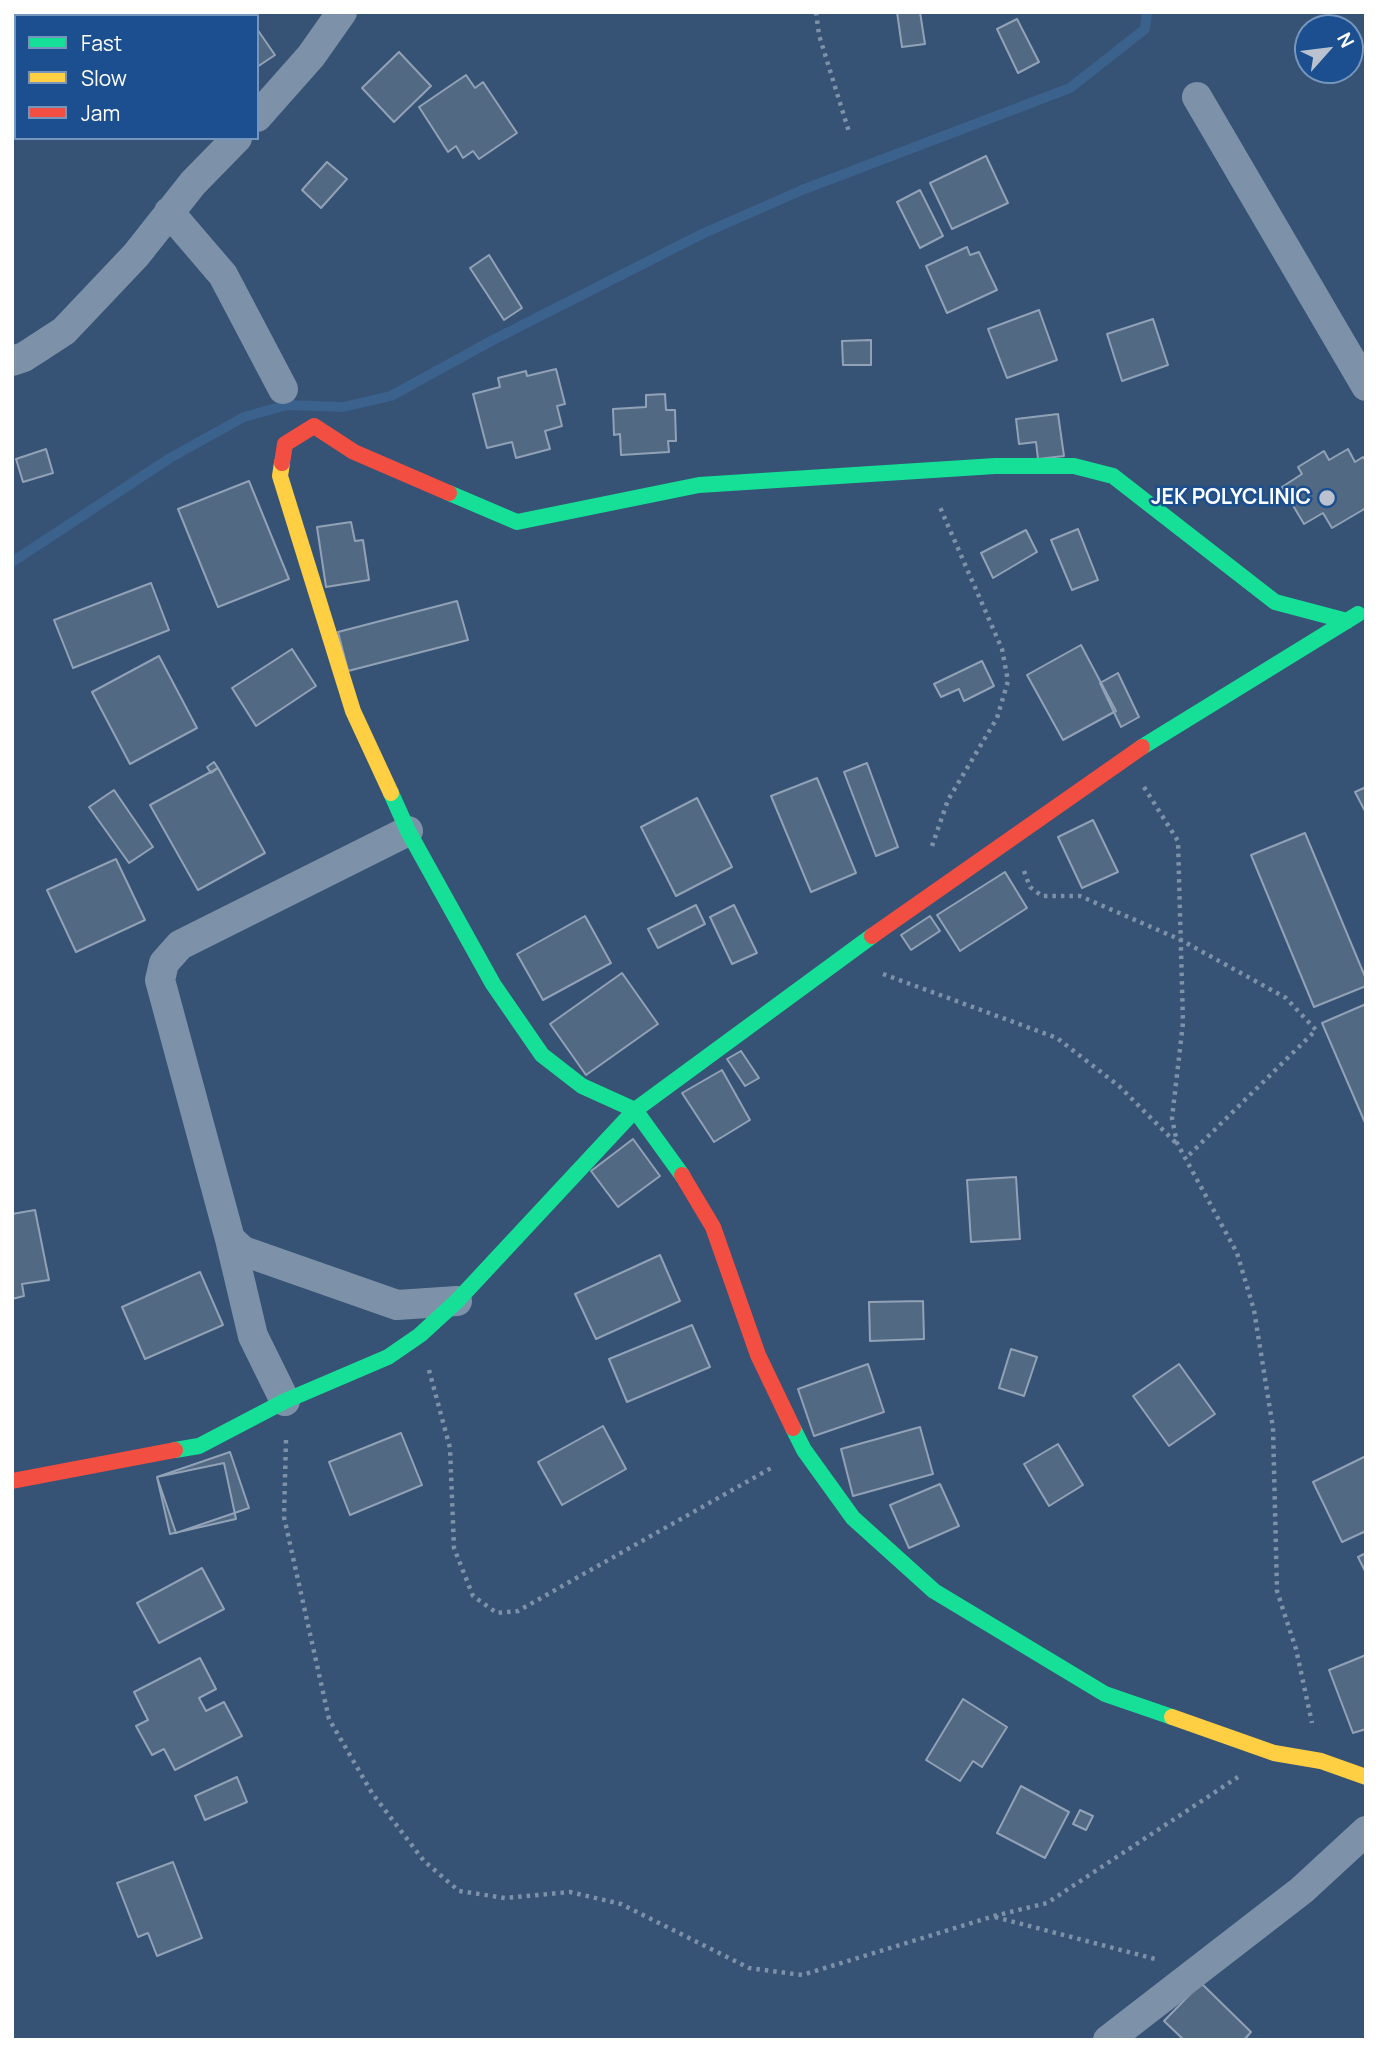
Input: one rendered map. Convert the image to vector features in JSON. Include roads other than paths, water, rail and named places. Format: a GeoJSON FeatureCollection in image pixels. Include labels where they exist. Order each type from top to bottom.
{"type":"FeatureCollection","features":[{"type":"Feature","properties":{"kind":"street"},"geometry":{"type":"LineString","coordinates":[[259,115],[311,56],[342,12]]}},
{"type":"Feature","properties":{"kind":"street"},"geometry":{"type":"LineString","coordinates":[[1198,97],[1366,386]]}},
{"type":"Feature","properties":{"kind":"street"},"geometry":{"type":"LineString","coordinates":[[12,361],[24,357],[64,331],[136,255],[193,183],[235,140]]}},
{"type":"Feature","properties":{"kind":"street"},"geometry":{"type":"LineString","coordinates":[[169,212],[223,275],[283,389]]}},
{"type":"Feature","properties":{"kind":"street"},"geometry":{"type":"LineString","coordinates":[[1348,621],[1275,602],[1113,476],[1074,466],[995,466],[699,485],[517,522],[354,452],[314,426],[285,444],[280,476],[353,711],[408,831],[493,984],[542,1055],[582,1086],[635,1110],[677,1166],[713,1227],[758,1355],[804,1450],[853,1518],[934,1591],[1105,1694],[1275,1753],[1321,1761],[1366,1777]]}},
{"type":"Feature","properties":{"kind":"street"},"geometry":{"type":"LineString","coordinates":[[12,1480],[199,1446],[285,1401],[388,1357],[420,1335],[457,1301],[635,1110],[1010,836],[1125,757],[1366,608]]}},
{"type":"Feature","properties":{"kind":"street"},"geometry":{"type":"LineString","coordinates":[[285,1401],[253,1336],[230,1239],[160,980],[164,962],[180,945],[408,831]]}},
{"type":"Feature","properties":{"kind":"street"},"geometry":{"type":"LineString","coordinates":[[230,1239],[243,1251],[397,1306],[457,1301]]}},
{"type":"Feature","properties":{"kind":"street"},"geometry":{"type":"LineString","coordinates":[[1108,2040],[1302,1890],[1366,1831]]}},
{"type":"Feature","properties":{"kind":"waterway"},"geometry":{"type":"LineString","coordinates":[[12,562],[170,458],[244,417],[287,405],[343,407],[391,396],[493,340],[702,234],[802,190],[1070,88],[1145,29],[1147,12]]}},
{"type":"Feature","properties":{"kind":"place","name":"JEK POLYCLINIC"},"geometry":{"type":"Point","coordinates":[1327,498]}}]}
